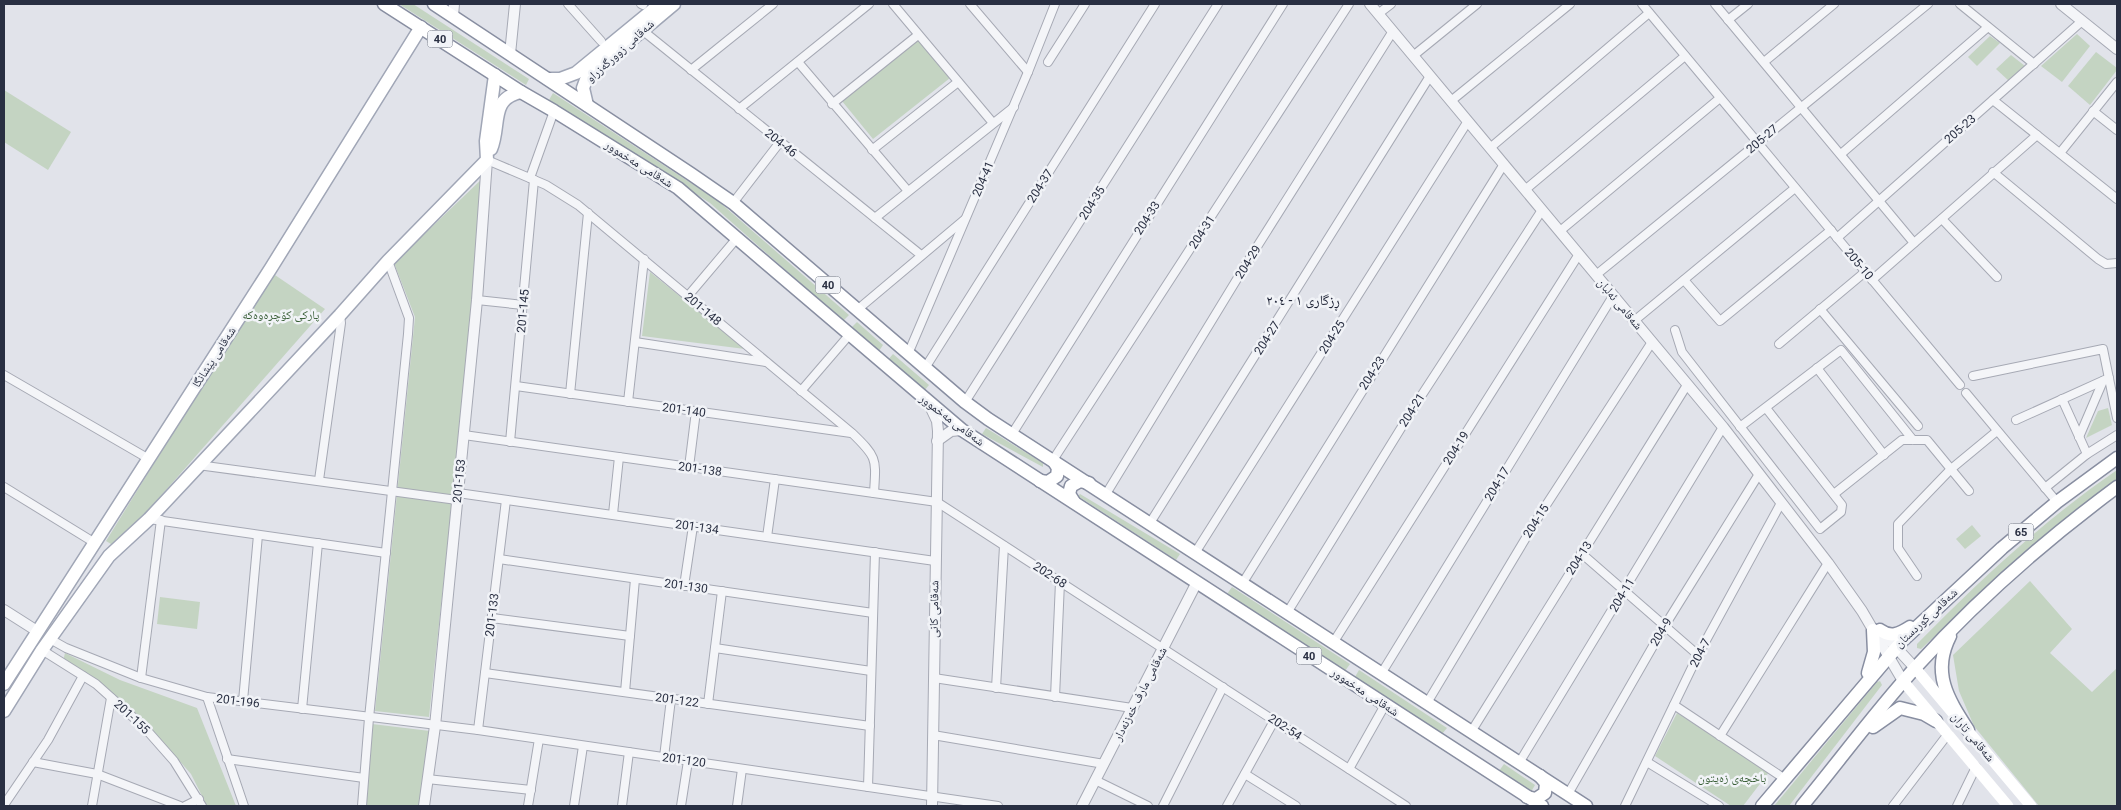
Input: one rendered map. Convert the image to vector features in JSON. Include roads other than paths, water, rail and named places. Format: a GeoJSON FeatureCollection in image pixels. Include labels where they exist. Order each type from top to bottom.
{"type":"FeatureCollection","features":[{"type":"Feature","properties":{"kind":"main road","name":"شەقامی مەخموور"},"geometry":{"type":"LineString","coordinates":[[384,4],[521,92],[678,188],[962,430],[1542,806]]}},
{"type":"Feature","properties":{"kind":"main road","name":"شەقامی مەخموور"},"geometry":{"type":"LineString","coordinates":[[434,4],[454,10],[510,54],[732,203],[964,402],[1586,806]]}},
{"type":"Feature","properties":{"kind":"main road","name":"شەقامی زوورگەزراو"},"geometry":{"type":"LineString","coordinates":[[587,105],[583,92],[584,74],[660,4]]}},
{"type":"Feature","properties":{"kind":"main road","name":"شەقامی زوورگەزراو"},"geometry":{"type":"LineString","coordinates":[[548,79],[584,74],[674,4]]}},
{"type":"Feature","properties":{"kind":"main road","name":"شەقامی پێشانگا"},"geometry":{"type":"LineString","coordinates":[[4,684],[421,27]]}},
{"type":"Feature","properties":{"kind":"main road","name":"201-153"},"geometry":{"type":"LineString","coordinates":[[488,158],[486,141],[495,75]]}},
{"type":"Feature","properties":{"kind":"main road","name":"201-153"},"geometry":{"type":"LineString","coordinates":[[488,158],[495,139],[500,106],[507,97],[521,92]]}},
{"type":"Feature","properties":{"kind":"main road"},"geometry":{"type":"LineString","coordinates":[[4,711],[42,650],[109,556],[155,519],[198,465],[340,315],[388,261],[488,158]]}},
{"type":"Feature","properties":{"kind":"main road","name":"شەقامی کوردستان"},"geometry":{"type":"LineString","coordinates":[[1762,806],[1891,652],[1930,613],[2002,548],[2057,502],[2117,458]]}},
{"type":"Feature","properties":{"kind":"main road"},"geometry":{"type":"LineString","coordinates":[[1040,481],[1050,481],[1057,476],[1058,468],[1053,460]]}},
{"type":"Feature","properties":{"kind":"main road"},"geometry":{"type":"LineString","coordinates":[[1074,502],[1069,494],[1071,486],[1080,481],[1089,483]]}},
{"type":"Feature","properties":{"kind":"main road","name":"شەقامی کوردستان"},"geometry":{"type":"LineString","coordinates":[[1802,806],[1903,681],[1960,621],[2002,581],[2072,520],[2117,487]]}},
{"type":"Feature","properties":{"kind":"main road"},"geometry":{"type":"LineString","coordinates":[[95,543],[109,556]]}},
{"type":"Feature","properties":{"kind":"main road"},"geometry":{"type":"LineString","coordinates":[[1854,695],[1862,684],[1874,658],[1877,630],[1891,635],[1898,634],[1930,613]]}},
{"type":"Feature","properties":{"kind":"main road"},"geometry":{"type":"LineString","coordinates":[[1960,621],[1944,648],[1941,660],[1941,673],[1947,695],[1968,730]]}},
{"type":"Feature","properties":{"kind":"main road","name":"شەقامی تاران"},"geometry":{"type":"LineString","coordinates":[[1915,668],[2031,806]]}},
{"type":"Feature","properties":{"kind":"main road","name":"شەقامی تاران"},"geometry":{"type":"LineString","coordinates":[[1903,681],[2008,806]]}},
{"type":"Feature","properties":{"kind":"main road"},"geometry":{"type":"LineString","coordinates":[[1855,740],[1894,710],[1900,708],[1924,714],[1936,720]]}},
{"type":"Feature","properties":{"kind":"main road"},"geometry":{"type":"LineString","coordinates":[[1527,797],[1538,798],[1544,793],[1546,783],[1539,776]]}},
{"type":"Feature","properties":{"kind":"main road","name":"شەقامی کوردستان"},"geometry":{"type":"LineString","coordinates":[[1810,806],[1820,785]]}},
{"type":"Feature","properties":{"kind":"street"},"geometry":{"type":"LineString","coordinates":[[510,54],[515,4]]}},
{"type":"Feature","properties":{"kind":"street"},"geometry":{"type":"LineString","coordinates":[[568,4],[601,41]]}},
{"type":"Feature","properties":{"kind":"street"},"geometry":{"type":"LineString","coordinates":[[691,70],[773,4]]}},
{"type":"Feature","properties":{"kind":"street"},"geometry":{"type":"LineString","coordinates":[[740,109],[869,4]]}},
{"type":"Feature","properties":{"kind":"street"},"geometry":{"type":"LineString","coordinates":[[893,4],[993,123]]}},
{"type":"Feature","properties":{"kind":"street"},"geometry":{"type":"LineString","coordinates":[[970,4],[1028,72]]}},
{"type":"Feature","properties":{"kind":"street"},"geometry":{"type":"LineString","coordinates":[[1047,4],[1054,7]]}},
{"type":"Feature","properties":{"kind":"street"},"geometry":{"type":"LineString","coordinates":[[1048,62],[1085,4]]}},
{"type":"Feature","properties":{"kind":"street","name":"204-37"},"geometry":{"type":"LineString","coordinates":[[925,368],[1155,4]]}},
{"type":"Feature","properties":{"kind":"street","name":"204-35"},"geometry":{"type":"LineString","coordinates":[[964,402],[1218,4]]}},
{"type":"Feature","properties":{"kind":"street","name":"204-33"},"geometry":{"type":"LineString","coordinates":[[1012,434],[1283,4]]}},
{"type":"Feature","properties":{"kind":"street","name":"204-31"},"geometry":{"type":"LineString","coordinates":[[1053,460],[1349,4]]}},
{"type":"Feature","properties":{"kind":"street","name":"شەقامی ئەلبان"},"geometry":{"type":"LineString","coordinates":[[1370,4],[1723,427],[1877,630],[1891,652],[1903,681]]}},
{"type":"Feature","properties":{"kind":"street"},"geometry":{"type":"LineString","coordinates":[[1378,14],[1391,4]]}},
{"type":"Feature","properties":{"kind":"street"},"geometry":{"type":"LineString","coordinates":[[1413,56],[1477,4]]}},
{"type":"Feature","properties":{"kind":"street"},"geometry":{"type":"LineString","coordinates":[[1451,101],[1570,4]]}},
{"type":"Feature","properties":{"kind":"street","name":"205-10"},"geometry":{"type":"LineString","coordinates":[[1642,4],[1960,385]]}},
{"type":"Feature","properties":{"kind":"street"},"geometry":{"type":"LineString","coordinates":[[1715,4],[1914,243]]}},
{"type":"Feature","properties":{"kind":"street"},"geometry":{"type":"LineString","coordinates":[[1728,20],[1748,4]]}},
{"type":"Feature","properties":{"kind":"street"},"geometry":{"type":"LineString","coordinates":[[1764,62],[1834,4]]}},
{"type":"Feature","properties":{"kind":"street","name":"205-27"},"geometry":{"type":"LineString","coordinates":[[1596,275],[1928,4]]}},
{"type":"Feature","properties":{"kind":"street"},"geometry":{"type":"LineString","coordinates":[[1960,4],[2034,64]]}},
{"type":"Feature","properties":{"kind":"street"},"geometry":{"type":"LineString","coordinates":[[2061,4],[2117,49]]}},
{"type":"Feature","properties":{"kind":"street","name":"204-41"},"geometry":{"type":"LineString","coordinates":[[908,354],[1014,106],[1054,7]]}},
{"type":"Feature","properties":{"kind":"street"},"geometry":{"type":"LineString","coordinates":[[1490,148],[1649,13]]}},
{"type":"Feature","properties":{"kind":"street","name":"205-23"},"geometry":{"type":"LineString","coordinates":[[1837,238],[2082,21]]}},
{"type":"Feature","properties":{"kind":"street"},"geometry":{"type":"LineString","coordinates":[[1841,154],[1988,27]]}},
{"type":"Feature","properties":{"kind":"street","name":"204-46"},"geometry":{"type":"LineString","coordinates":[[642,30],[920,255]]}},
{"type":"Feature","properties":{"kind":"street","name":"204-29"},"geometry":{"type":"LineString","coordinates":[[1106,494],[1248,261],[1393,32]]}},
{"type":"Feature","properties":{"kind":"street"},"geometry":{"type":"LineString","coordinates":[[832,104],[918,35]]}},
{"type":"Feature","properties":{"kind":"street"},"geometry":{"type":"LineString","coordinates":[[1525,190],[1685,56]]}},
{"type":"Feature","properties":{"kind":"street"},"geometry":{"type":"LineString","coordinates":[[798,62],[908,191]]}},
{"type":"Feature","properties":{"kind":"street","name":"204-27"},"geometry":{"type":"LineString","coordinates":[[1150,523],[1430,76]]}},
{"type":"Feature","properties":{"kind":"street"},"geometry":{"type":"LineString","coordinates":[[872,150],[958,82]]}},
{"type":"Feature","properties":{"kind":"street"},"geometry":{"type":"LineString","coordinates":[[2060,153],[2117,82]]}},
{"type":"Feature","properties":{"kind":"street"},"geometry":{"type":"LineString","coordinates":[[1560,231],[1720,98]]}},
{"type":"Feature","properties":{"kind":"street"},"geometry":{"type":"LineString","coordinates":[[1993,100],[2117,199]]}},
{"type":"Feature","properties":{"kind":"street"},"geometry":{"type":"LineString","coordinates":[[874,218],[1014,106]]}},
{"type":"Feature","properties":{"kind":"street","name":"201-145"},"geometry":{"type":"LineString","coordinates":[[510,442],[523,305],[532,179],[554,111]]}},
{"type":"Feature","properties":{"kind":"street"},"geometry":{"type":"LineString","coordinates":[[2093,112],[2117,130]]}},
{"type":"Feature","properties":{"kind":"street","name":"204-25"},"geometry":{"type":"LineString","coordinates":[[1195,553],[1468,121]]}},
{"type":"Feature","properties":{"kind":"street"},"geometry":{"type":"LineString","coordinates":[[1872,280],[2037,135]]}},
{"type":"Feature","properties":{"kind":"street"},"geometry":{"type":"LineString","coordinates":[[732,203],[780,142]]}},
{"type":"Feature","properties":{"kind":"street","name":"201-148"},"geometry":{"type":"LineString","coordinates":[[488,158],[563,194],[644,259],[852,434],[874,456],[874,493]]}},
{"type":"Feature","properties":{"kind":"street","name":"201-153"},"geometry":{"type":"LineString","coordinates":[[424,806],[435,726],[458,496],[477,300],[488,158]]}},
{"type":"Feature","properties":{"kind":"street","name":"204-23"},"geometry":{"type":"LineString","coordinates":[[1242,584],[1504,164]]}},
{"type":"Feature","properties":{"kind":"street"},"geometry":{"type":"LineString","coordinates":[[1993,172],[2098,259],[2106,264],[2114,263]]}},
{"type":"Feature","properties":{"kind":"street"},"geometry":{"type":"LineString","coordinates":[[1634,321],[1795,188]]}},
{"type":"Feature","properties":{"kind":"street","name":"204-21"},"geometry":{"type":"LineString","coordinates":[[1287,613],[1414,407],[1542,210]]}},
{"type":"Feature","properties":{"kind":"street"},"geometry":{"type":"LineString","coordinates":[[570,394],[588,213]]}},
{"type":"Feature","properties":{"kind":"street"},"geometry":{"type":"LineString","coordinates":[[857,310],[966,218]]}},
{"type":"Feature","properties":{"kind":"street"},"geometry":{"type":"LineString","coordinates":[[1942,219],[1997,277]]}},
{"type":"Feature","properties":{"kind":"street"},"geometry":{"type":"LineString","coordinates":[[1684,280],[1720,321],[1831,230]]}},
{"type":"Feature","properties":{"kind":"street"},"geometry":{"type":"LineString","coordinates":[[688,296],[737,238]]}},
{"type":"Feature","properties":{"kind":"street","name":"204-19"},"geometry":{"type":"LineString","coordinates":[[1334,643],[1579,254]]}},
{"type":"Feature","properties":{"kind":"street"},"geometry":{"type":"LineString","coordinates":[[628,402],[644,259]]}},
{"type":"Feature","properties":{"kind":"street"},"geometry":{"type":"LineString","coordinates":[[362,806],[409,318],[388,261]]}},
{"type":"Feature","properties":{"kind":"street"},"geometry":{"type":"LineString","coordinates":[[1779,344],[1865,272]]}},
{"type":"Feature","properties":{"kind":"street","name":"204-17"},"geometry":{"type":"LineString","coordinates":[[1381,674],[1613,296]]}},
{"type":"Feature","properties":{"kind":"street"},"geometry":{"type":"LineString","coordinates":[[477,300],[523,305]]}},
{"type":"Feature","properties":{"kind":"street"},"geometry":{"type":"LineString","coordinates":[[1820,309],[1918,426]]}},
{"type":"Feature","properties":{"kind":"street"},"geometry":{"type":"LineString","coordinates":[[319,480],[341,324],[340,315]]}},
{"type":"Feature","properties":{"kind":"street"},"geometry":{"type":"LineString","coordinates":[[1675,330],[1682,352],[1820,529],[1841,512],[1842,505],[1766,408]]}},
{"type":"Feature","properties":{"kind":"street"},"geometry":{"type":"LineString","coordinates":[[801,391],[850,334]]}},
{"type":"Feature","properties":{"kind":"street"},"geometry":{"type":"LineString","coordinates":[[634,342],[767,362]]}},
{"type":"Feature","properties":{"kind":"street","name":"204-15"},"geometry":{"type":"LineString","coordinates":[[1427,703],[1539,516],[1652,342]]}},
{"type":"Feature","properties":{"kind":"street"},"geometry":{"type":"LineString","coordinates":[[1973,376],[2103,349],[2106,379],[2117,418]]}},
{"type":"Feature","properties":{"kind":"street"},"geometry":{"type":"LineString","coordinates":[[1740,427],[1841,350],[1913,440]]}},
{"type":"Feature","properties":{"kind":"street"},"geometry":{"type":"LineString","coordinates":[[1817,368],[1884,454]]}},
{"type":"Feature","properties":{"kind":"street"},"geometry":{"type":"LineString","coordinates":[[4,375],[149,458]]}},
{"type":"Feature","properties":{"kind":"street"},"geometry":{"type":"LineString","coordinates":[[2016,420],[2106,379]]}},
{"type":"Feature","properties":{"kind":"street"},"geometry":{"type":"LineString","coordinates":[[2080,437],[2106,379]]}},
{"type":"Feature","properties":{"kind":"street","name":"204-13"},"geometry":{"type":"LineString","coordinates":[[1471,732],[1687,384]]}},
{"type":"Feature","properties":{"kind":"street","name":"201-140"},"geometry":{"type":"LineString","coordinates":[[516,386],[852,434]]}},
{"type":"Feature","properties":{"kind":"street"},"geometry":{"type":"LineString","coordinates":[[1966,393],[2057,502]]}},
{"type":"Feature","properties":{"kind":"street"},"geometry":{"type":"LineString","coordinates":[[2062,399],[2087,454]]}},
{"type":"Feature","properties":{"kind":"street","name":"شەقامی کانی"},"geometry":{"type":"LineString","coordinates":[[929,403],[937,421],[932,801]]}},
{"type":"Feature","properties":{"kind":"street"},"geometry":{"type":"LineString","coordinates":[[689,467],[696,412]]}},
{"type":"Feature","properties":{"kind":"street","name":"204-11"},"geometry":{"type":"LineString","coordinates":[[1519,763],[1723,427]]}},
{"type":"Feature","properties":{"kind":"street"},"geometry":{"type":"LineString","coordinates":[[937,441],[951,431],[962,430]]}},
{"type":"Feature","properties":{"kind":"street"},"geometry":{"type":"LineString","coordinates":[[1917,576],[1898,548],[1898,524],[1950,469],[1997,431]]}},
{"type":"Feature","properties":{"kind":"street","name":"201-138"},"geometry":{"type":"LineString","coordinates":[[464,435],[937,502]]}},
{"type":"Feature","properties":{"kind":"street"},"geometry":{"type":"LineString","coordinates":[[2046,488],[2087,454],[2117,435]]}},
{"type":"Feature","properties":{"kind":"street"},"geometry":{"type":"LineString","coordinates":[[1834,494],[1902,440],[1927,440],[1969,491]]}},
{"type":"Feature","properties":{"kind":"street"},"geometry":{"type":"LineString","coordinates":[[612,514],[619,457]]}},
{"type":"Feature","properties":{"kind":"street","name":"201-134"},"geometry":{"type":"LineString","coordinates":[[198,465],[319,480],[392,492],[506,500],[935,561]]}},
{"type":"Feature","properties":{"kind":"street","name":"204-9"},"geometry":{"type":"LineString","coordinates":[[1568,794],[1664,627],[1759,474]]}},
{"type":"Feature","properties":{"kind":"street"},"geometry":{"type":"LineString","coordinates":[[768,537],[775,479]]}},
{"type":"Feature","properties":{"kind":"street"},"geometry":{"type":"LineString","coordinates":[[4,487],[95,543]]}},
{"type":"Feature","properties":{"kind":"street","name":"201-133"},"geometry":{"type":"LineString","coordinates":[[478,730],[506,500]]}},
{"type":"Feature","properties":{"kind":"street","name":"202-68"},"geometry":{"type":"LineString","coordinates":[[937,502],[1163,648]]}},
{"type":"Feature","properties":{"kind":"street","name":"204-7"},"geometry":{"type":"LineString","coordinates":[[1625,806],[1698,655],[1781,503]]}},
{"type":"Feature","properties":{"kind":"street"},"geometry":{"type":"LineString","coordinates":[[141,678],[155,519],[386,553]]}},
{"type":"Feature","properties":{"kind":"street"},"geometry":{"type":"LineString","coordinates":[[684,586],[693,526]]}},
{"type":"Feature","properties":{"kind":"street"},"geometry":{"type":"LineString","coordinates":[[243,701],[258,535]]}},
{"type":"Feature","properties":{"kind":"street"},"geometry":{"type":"LineString","coordinates":[[302,708],[318,543]]}},
{"type":"Feature","properties":{"kind":"street"},"geometry":{"type":"LineString","coordinates":[[996,688],[1004,546]]}},
{"type":"Feature","properties":{"kind":"street"},"geometry":{"type":"LineString","coordinates":[[868,787],[875,552]]}},
{"type":"Feature","properties":{"kind":"street"},"geometry":{"type":"LineString","coordinates":[[1581,553],[1698,655]]}},
{"type":"Feature","properties":{"kind":"street","name":"201-130"},"geometry":{"type":"LineString","coordinates":[[499,559],[873,613]]}},
{"type":"Feature","properties":{"kind":"street"},"geometry":{"type":"LineString","coordinates":[[1720,736],[1828,563]]}},
{"type":"Feature","properties":{"kind":"street"},"geometry":{"type":"LineString","coordinates":[[625,692],[635,579]]}},
{"type":"Feature","properties":{"kind":"street"},"geometry":{"type":"LineString","coordinates":[[1055,696],[1060,582]]}},
{"type":"Feature","properties":{"kind":"street","name":"شەقامی مارف خەزنەدار"},"geometry":{"type":"LineString","coordinates":[[1082,806],[1197,582]]}},
{"type":"Feature","properties":{"kind":"street"},"geometry":{"type":"LineString","coordinates":[[708,704],[722,591]]}},
{"type":"Feature","properties":{"kind":"street"},"geometry":{"type":"LineString","coordinates":[[4,610],[37,631]]}},
{"type":"Feature","properties":{"kind":"street"},"geometry":{"type":"LineString","coordinates":[[492,618],[630,636]]}},
{"type":"Feature","properties":{"kind":"street","name":"201-196"},"geometry":{"type":"LineString","coordinates":[[50,639],[66,648],[141,678],[207,697],[435,726]]}},
{"type":"Feature","properties":{"kind":"street"},"geometry":{"type":"LineString","coordinates":[[58,661],[66,648]]}},
{"type":"Feature","properties":{"kind":"street"},"geometry":{"type":"LineString","coordinates":[[715,648],[871,671]]}},
{"type":"Feature","properties":{"kind":"street","name":"202-54"},"geometry":{"type":"LineString","coordinates":[[1163,648],[1406,806]]}},
{"type":"Feature","properties":{"kind":"street","name":"201-155"},"geometry":{"type":"LineString","coordinates":[[42,650],[83,676],[112,698],[144,727],[165,749],[200,803]]}},
{"type":"Feature","properties":{"kind":"street","name":"شەقامی ئەلبان"},"geometry":{"type":"LineString","coordinates":[[1891,652],[1915,668]]}},
{"type":"Feature","properties":{"kind":"street","name":"201-122"},"geometry":{"type":"LineString","coordinates":[[485,673],[870,726]]}},
{"type":"Feature","properties":{"kind":"street"},"geometry":{"type":"LineString","coordinates":[[4,805],[54,728],[83,676]]}},
{"type":"Feature","properties":{"kind":"street"},"geometry":{"type":"LineString","coordinates":[[934,678],[1132,708]]}},
{"type":"Feature","properties":{"kind":"street"},"geometry":{"type":"LineString","coordinates":[[1163,806],[1223,688]]}},
{"type":"Feature","properties":{"kind":"street"},"geometry":{"type":"LineString","coordinates":[[207,697],[244,806]]}},
{"type":"Feature","properties":{"kind":"street"},"geometry":{"type":"LineString","coordinates":[[92,806],[112,698]]}},
{"type":"Feature","properties":{"kind":"street"},"geometry":{"type":"LineString","coordinates":[[664,757],[671,699]]}},
{"type":"Feature","properties":{"kind":"street"},"geometry":{"type":"LineString","coordinates":[[1349,770],[1385,705]]}},
{"type":"Feature","properties":{"kind":"street"},"geometry":{"type":"LineString","coordinates":[[1674,706],[1785,779]]}},
{"type":"Feature","properties":{"kind":"street"},"geometry":{"type":"LineString","coordinates":[[1227,806],[1274,721]]}},
{"type":"Feature","properties":{"kind":"street","name":"201-120"},"geometry":{"type":"LineString","coordinates":[[435,726],[478,730],[868,787],[932,801],[998,806]]}},
{"type":"Feature","properties":{"kind":"street"},"geometry":{"type":"LineString","coordinates":[[1893,806],[1948,734]]}},
{"type":"Feature","properties":{"kind":"street"},"geometry":{"type":"LineString","coordinates":[[933,735],[1104,764]]}},
{"type":"Feature","properties":{"kind":"street"},"geometry":{"type":"LineString","coordinates":[[528,806],[538,739]]}},
{"type":"Feature","properties":{"kind":"street"},"geometry":{"type":"LineString","coordinates":[[574,806],[583,746]]}},
{"type":"Feature","properties":{"kind":"street"},"geometry":{"type":"LineString","coordinates":[[622,806],[629,752]]}},
{"type":"Feature","properties":{"kind":"street"},"geometry":{"type":"LineString","coordinates":[[227,759],[364,778]]}},
{"type":"Feature","properties":{"kind":"street"},"geometry":{"type":"LineString","coordinates":[[681,806],[688,761]]}},
{"type":"Feature","properties":{"kind":"street"},"geometry":{"type":"LineString","coordinates":[[33,762],[97,774],[180,806]]}},
{"type":"Feature","properties":{"kind":"street"},"geometry":{"type":"LineString","coordinates":[[1647,762],[1719,806]]}},
{"type":"Feature","properties":{"kind":"street"},"geometry":{"type":"LineString","coordinates":[[1957,806],[1976,767]]}},
{"type":"Feature","properties":{"kind":"street"},"geometry":{"type":"LineString","coordinates":[[737,806],[742,768]]}},
{"type":"Feature","properties":{"kind":"street"},"geometry":{"type":"LineString","coordinates":[[1245,774],[1296,806]]}},
{"type":"Feature","properties":{"kind":"street"},"geometry":{"type":"LineString","coordinates":[[427,780],[531,790]]}},
{"type":"Feature","properties":{"kind":"street"},"geometry":{"type":"LineString","coordinates":[[1095,780],[1148,806]]}},
{"type":"Feature","properties":{"kind":"street"},"geometry":{"type":"LineString","coordinates":[[185,806],[200,803]]}},
{"type":"Feature","properties":{"kind":"district","name":"ڕزگاری ١ - ٢٠٤"},"geometry":{"type":"Point","coordinates":[1303,300]}},
{"type":"Feature","properties":{"kind":"park label","name":"پارکی کۆچڕەوەکە"},"geometry":{"type":"Point","coordinates":[281,315]}},
{"type":"Feature","properties":{"kind":"park label","name":"باخچەی زەیتون"},"geometry":{"type":"Point","coordinates":[1732,778]}}]}
